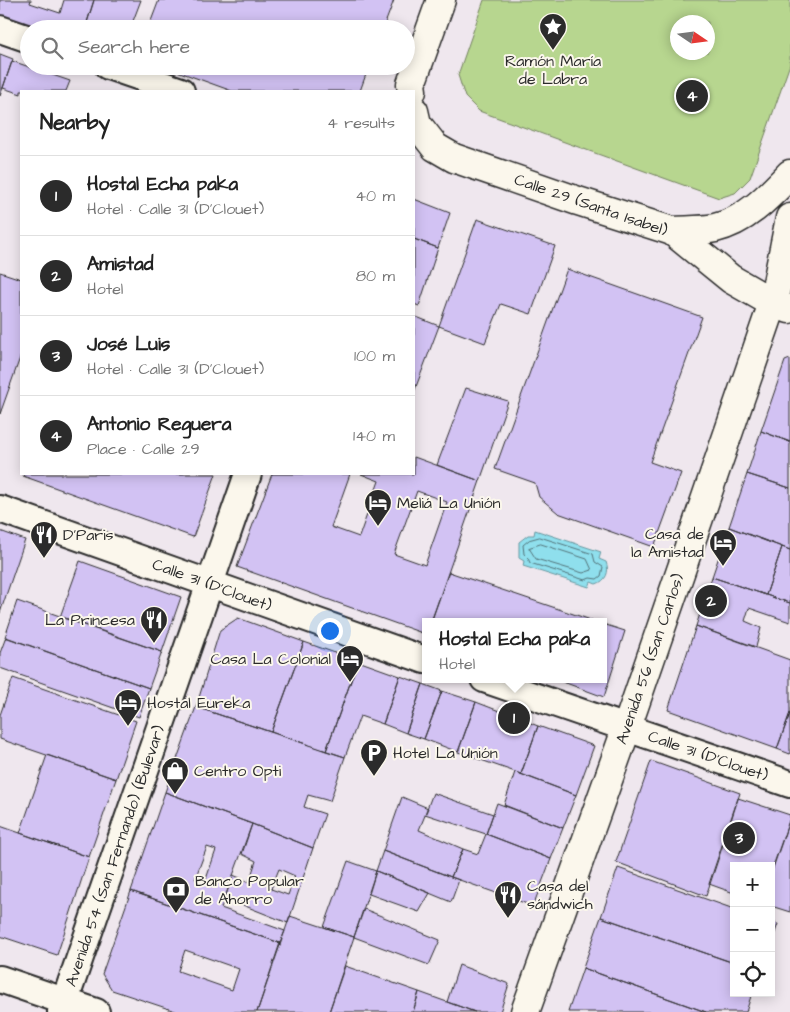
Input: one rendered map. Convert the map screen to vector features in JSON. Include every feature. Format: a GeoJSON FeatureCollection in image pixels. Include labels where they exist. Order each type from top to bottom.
{"type":"FeatureCollection","features":[{"type":"Feature","properties":{"kind":"main road"},"geometry":{"type":"LineString","coordinates":[[415,73],[441,0]]}},
{"type":"Feature","properties":{"kind":"main road"},"geometry":{"type":"LineString","coordinates":[[412,90],[411,84],[414,75]]}},
{"type":"Feature","properties":{"kind":"main road","name":"Calle 29 (Santa Isabel)"},"geometry":{"type":"LineString","coordinates":[[415,120],[435,147],[454,158],[672,231],[731,278],[781,306]]}},
{"type":"Feature","properties":{"kind":"main road"},"geometry":{"type":"LineString","coordinates":[[672,231],[716,228],[744,216],[766,199],[790,174]]}},
{"type":"Feature","properties":{"kind":"main road","name":"Avenida 56 (San Carlos)"},"geometry":{"type":"LineString","coordinates":[[525,1012],[781,306],[790,218]]}},
{"type":"Feature","properties":{"kind":"street"},"geometry":{"type":"LineString","coordinates":[[0,29],[20,36]]}},
{"type":"Feature","properties":{"kind":"street"},"geometry":{"type":"LineString","coordinates":[[134,75],[178,90]]}},
{"type":"Feature","properties":{"kind":"street","name":"Avenida 54 (San Fernando) (Bulevar)"},"geometry":{"type":"LineString","coordinates":[[62,1007],[248,475]]}},
{"type":"Feature","properties":{"kind":"street","name":"Calle 31 (D'Clouet)"},"geometry":{"type":"LineString","coordinates":[[0,508],[422,659]]}},
{"type":"Feature","properties":{"kind":"street","name":"Calle 31 (D'Clouet)"},"geometry":{"type":"LineString","coordinates":[[496,683],[790,784]]}},
{"type":"Feature","properties":{"kind":"street"},"geometry":{"type":"LineString","coordinates":[[0,980],[62,1007],[96,1012]]}},
{"type":"Feature","properties":{"kind":"green space"},"geometry":{"type":"Polygon","coordinates":[[[484,0],[790,0],[790,64],[750,178],[735,193],[719,198],[479,111],[465,97],[458,75],[484,0]]]}},
{"type":"Feature","properties":{"kind":"water"},"geometry":{"type":"Polygon","coordinates":[[[535,530],[601,552],[599,559],[606,562],[607,566],[605,578],[596,584],[591,582],[589,587],[523,566],[524,561],[519,558],[519,542],[528,535],[534,535],[535,530]]]}},
{"type":"Feature","properties":{"kind":"building"},"geometry":{"type":"Polygon","coordinates":[[[0,0],[31,0],[30,3],[60,13],[64,0],[94,0],[88,20],[20,20],[20,22],[0,15],[0,0]]]}},
{"type":"Feature","properties":{"kind":"building"},"geometry":{"type":"Polygon","coordinates":[[[94,0],[141,0],[133,20],[88,20],[94,0]]]}},
{"type":"Feature","properties":{"kind":"building"},"geometry":{"type":"Polygon","coordinates":[[[159,0],[394,0],[386,20],[151,20],[159,0]]]}},
{"type":"Feature","properties":{"kind":"building"},"geometry":{"type":"Polygon","coordinates":[[[0,54],[13,59],[0,96],[0,54]]]}},
{"type":"Feature","properties":{"kind":"building"},"geometry":{"type":"Polygon","coordinates":[[[12,61],[20,64],[20,75],[53,75],[70,81],[66,90],[20,90],[20,94],[3,88],[12,61]]]}},
{"type":"Feature","properties":{"kind":"building"},"geometry":{"type":"Polygon","coordinates":[[[188,75],[366,75],[360,90],[229,90],[188,75]]]}},
{"type":"Feature","properties":{"kind":"building"},"geometry":{"type":"Polygon","coordinates":[[[415,199],[450,213],[438,248],[415,239],[415,199]]]}},
{"type":"Feature","properties":{"kind":"building"},"geometry":{"type":"Polygon","coordinates":[[[477,219],[555,246],[531,314],[501,304],[485,343],[439,326],[477,219]]]}},
{"type":"Feature","properties":{"kind":"building"},"geometry":{"type":"Polygon","coordinates":[[[415,239],[438,248],[419,306],[415,304],[415,239]]]}},
{"type":"Feature","properties":{"kind":"building"},"geometry":{"type":"Polygon","coordinates":[[[567,269],[702,317],[650,462],[681,473],[654,547],[558,513],[539,497],[535,483],[495,469],[567,269]]]}},
{"type":"Feature","properties":{"kind":"building"},"geometry":{"type":"Polygon","coordinates":[[[0,272],[20,279],[20,358],[0,414],[0,272]]]}},
{"type":"Feature","properties":{"kind":"building"},"geometry":{"type":"Polygon","coordinates":[[[415,316],[439,326],[415,389],[415,316]]]}},
{"type":"Feature","properties":{"kind":"building"},"geometry":{"type":"Polygon","coordinates":[[[790,359],[790,442],[761,431],[785,361],[790,359]]]}},
{"type":"Feature","properties":{"kind":"building"},"geometry":{"type":"Polygon","coordinates":[[[466,388],[508,401],[480,481],[437,465],[466,388]]]}},
{"type":"Feature","properties":{"kind":"building"},"geometry":{"type":"Polygon","coordinates":[[[761,431],[790,442],[790,488],[747,474],[761,431]]]}},
{"type":"Feature","properties":{"kind":"building"},"geometry":{"type":"Polygon","coordinates":[[[415,457],[480,481],[432,618],[422,618],[422,633],[237,567],[272,475],[350,475],[331,527],[359,537],[379,481],[364,475],[415,475],[415,457]],[[417,491],[394,554],[425,565],[447,502],[417,491]]]}},
{"type":"Feature","properties":{"kind":"building"},"geometry":{"type":"Polygon","coordinates":[[[747,474],[790,488],[790,550],[729,527],[747,474]]]}},
{"type":"Feature","properties":{"kind":"building"},"geometry":{"type":"Polygon","coordinates":[[[24,475],[216,475],[193,537],[24,475]]]}},
{"type":"Feature","properties":{"kind":"building"},"geometry":{"type":"Polygon","coordinates":[[[729,527],[782,547],[766,595],[712,577],[729,527]]]}},
{"type":"Feature","properties":{"kind":"building"},"geometry":{"type":"Polygon","coordinates":[[[0,531],[25,540],[0,613],[0,531]]]}},
{"type":"Feature","properties":{"kind":"building"},"geometry":{"type":"Polygon","coordinates":[[[782,547],[790,550],[790,603],[766,595],[782,547]]]}},
{"type":"Feature","properties":{"kind":"building"},"geometry":{"type":"Polygon","coordinates":[[[80,561],[181,597],[162,652],[60,617],[80,561]]]}},
{"type":"Feature","properties":{"kind":"building"},"geometry":{"type":"Polygon","coordinates":[[[449,572],[585,618],[432,618],[449,572]]]}},
{"type":"Feature","properties":{"kind":"building"},"geometry":{"type":"Polygon","coordinates":[[[712,577],[790,603],[790,622],[749,608],[745,621],[761,628],[756,647],[696,626],[712,577]]]}},
{"type":"Feature","properties":{"kind":"building"},"geometry":{"type":"Polygon","coordinates":[[[17,601],[162,652],[149,688],[5,637],[17,601]]]}},
{"type":"Feature","properties":{"kind":"building"},"geometry":{"type":"Polygon","coordinates":[[[238,618],[304,642],[271,732],[196,707],[220,630],[238,618]]]}},
{"type":"Feature","properties":{"kind":"building"},"geometry":{"type":"Polygon","coordinates":[[[607,625],[625,631],[604,697],[566,683],[607,683],[607,625]]]}},
{"type":"Feature","properties":{"kind":"building"},"geometry":{"type":"Polygon","coordinates":[[[696,626],[790,660],[790,713],[777,749],[668,710],[696,626]]]}},
{"type":"Feature","properties":{"kind":"building"},"geometry":{"type":"Polygon","coordinates":[[[6,637],[149,688],[139,717],[0,668],[0,653],[6,637]]]}},
{"type":"Feature","properties":{"kind":"building"},"geometry":{"type":"Polygon","coordinates":[[[304,642],[358,661],[326,751],[271,732],[304,642]]]}},
{"type":"Feature","properties":{"kind":"building"},"geometry":{"type":"Polygon","coordinates":[[[358,661],[400,676],[383,724],[360,716],[345,757],[326,751],[358,661]]]}},
{"type":"Feature","properties":{"kind":"building"},"geometry":{"type":"Polygon","coordinates":[[[400,676],[423,684],[406,733],[383,724],[400,676]]]}},
{"type":"Feature","properties":{"kind":"building"},"geometry":{"type":"Polygon","coordinates":[[[13,678],[136,721],[116,779],[0,739],[0,715],[13,678]]]}},
{"type":"Feature","properties":{"kind":"building"},"geometry":{"type":"Polygon","coordinates":[[[423,684],[442,691],[424,739],[406,733],[423,684]]]}},
{"type":"Feature","properties":{"kind":"building"},"geometry":{"type":"Polygon","coordinates":[[[442,691],[476,702],[458,752],[424,739],[442,691]]]}},
{"type":"Feature","properties":{"kind":"building"},"geometry":{"type":"Polygon","coordinates":[[[476,702],[538,726],[521,774],[458,752],[476,702]]]}},
{"type":"Feature","properties":{"kind":"building"},"geometry":{"type":"Polygon","coordinates":[[[196,707],[345,757],[330,801],[308,795],[304,807],[325,814],[313,848],[165,792],[196,707]]]}},
{"type":"Feature","properties":{"kind":"building"},"geometry":{"type":"Polygon","coordinates":[[[790,713],[790,754],[777,749],[790,713]]]}},
{"type":"Feature","properties":{"kind":"building"},"geometry":{"type":"Polygon","coordinates":[[[538,726],[594,746],[576,795],[521,774],[538,726]]]}},
{"type":"Feature","properties":{"kind":"building"},"geometry":{"type":"Polygon","coordinates":[[[47,755],[116,779],[89,857],[20,833],[47,755]]]}},
{"type":"Feature","properties":{"kind":"building"},"geometry":{"type":"Polygon","coordinates":[[[651,761],[740,793],[706,896],[616,862],[651,761]]]}},
{"type":"Feature","properties":{"kind":"building"},"geometry":{"type":"Polygon","coordinates":[[[515,772],[576,795],[563,828],[504,805],[515,772]]]}},
{"type":"Feature","properties":{"kind":"building"},"geometry":{"type":"Polygon","coordinates":[[[165,792],[252,824],[221,908],[285,931],[280,943],[131,891],[165,792]],[[207,847],[195,879],[205,882],[216,850],[207,847]]]}},
{"type":"Feature","properties":{"kind":"building"},"geometry":{"type":"Polygon","coordinates":[[[433,793],[493,814],[486,834],[425,814],[433,793]]]}},
{"type":"Feature","properties":{"kind":"building"},"geometry":{"type":"Polygon","coordinates":[[[402,797],[428,808],[419,830],[463,849],[451,877],[383,851],[402,797]]]}},
{"type":"Feature","properties":{"kind":"building"},"geometry":{"type":"Polygon","coordinates":[[[738,798],[790,815],[775,862],[730,862],[730,892],[709,884],[738,798]]]}},
{"type":"Feature","properties":{"kind":"building"},"geometry":{"type":"Polygon","coordinates":[[[497,803],[563,828],[551,859],[486,834],[497,803]]]}},
{"type":"Feature","properties":{"kind":"building"},"geometry":{"type":"Polygon","coordinates":[[[790,818],[790,912],[775,907],[775,862],[790,818]]]}},
{"type":"Feature","properties":{"kind":"building"},"geometry":{"type":"Polygon","coordinates":[[[252,824],[313,848],[288,923],[225,898],[233,875],[249,882],[256,861],[242,854],[252,824]],[[279,869],[271,889],[288,895],[295,876],[279,869]]]}},
{"type":"Feature","properties":{"kind":"building"},"geometry":{"type":"Polygon","coordinates":[[[0,826],[89,857],[57,955],[0,936],[0,826]]]}},
{"type":"Feature","properties":{"kind":"building"},"geometry":{"type":"Polygon","coordinates":[[[486,834],[551,859],[533,906],[451,877],[463,849],[478,854],[486,834]]]}},
{"type":"Feature","properties":{"kind":"building"},"geometry":{"type":"Polygon","coordinates":[[[383,851],[459,880],[451,902],[376,871],[383,851]]]}},
{"type":"Feature","properties":{"kind":"building"},"geometry":{"type":"Polygon","coordinates":[[[348,861],[376,871],[354,937],[324,927],[348,861]]]}},
{"type":"Feature","properties":{"kind":"building"},"geometry":{"type":"Polygon","coordinates":[[[618,868],[730,908],[730,962],[601,917],[618,868]]]}},
{"type":"Feature","properties":{"kind":"building"},"geometry":{"type":"Polygon","coordinates":[[[376,871],[430,893],[419,912],[369,894],[376,871]]]}},
{"type":"Feature","properties":{"kind":"building"},"geometry":{"type":"Polygon","coordinates":[[[131,891],[280,943],[257,1012],[178,1012],[112,990],[102,974],[131,891]],[[185,950],[178,971],[232,990],[239,969],[185,950]]]}},
{"type":"Feature","properties":{"kind":"building"},"geometry":{"type":"Polygon","coordinates":[[[364,909],[440,940],[429,965],[354,937],[364,909]]]}},
{"type":"Feature","properties":{"kind":"building"},"geometry":{"type":"Polygon","coordinates":[[[290,916],[354,937],[329,1012],[257,1012],[290,916]]]}},
{"type":"Feature","properties":{"kind":"building"},"geometry":{"type":"Polygon","coordinates":[[[601,917],[730,962],[730,997],[751,997],[746,1012],[706,1012],[583,968],[601,917]]]}},
{"type":"Feature","properties":{"kind":"building"},"geometry":{"type":"Polygon","coordinates":[[[459,965],[509,984],[500,1012],[475,1012],[447,1002],[459,965]]]}},
{"type":"Feature","properties":{"kind":"building"},"geometry":{"type":"Polygon","coordinates":[[[345,966],[419,992],[413,1012],[329,1012],[345,966]]]}},
{"type":"Feature","properties":{"kind":"building"},"geometry":{"type":"Polygon","coordinates":[[[583,968],[706,1012],[568,1012],[583,968]]]}},
{"type":"Feature","properties":{"kind":"building"},"geometry":{"type":"Polygon","coordinates":[[[419,992],[475,1012],[413,1012],[419,992]]]}},
{"type":"Feature","properties":{"kind":"place","name":"Ramón María de Labra"},"geometry":{"type":"Point","coordinates":[553,51]}},
{"type":"Feature","properties":{"kind":"place","name":"Antonio Reguera"},"geometry":{"type":"Point","coordinates":[692,96]}},
{"type":"Feature","properties":{"kind":"place","name":"Meliá La Unión"},"geometry":{"type":"Point","coordinates":[378,527]}},
{"type":"Feature","properties":{"kind":"place","name":"D'Paris"},"geometry":{"type":"Point","coordinates":[44,559]}},
{"type":"Feature","properties":{"kind":"place","name":"Casa de la Amistad"},"geometry":{"type":"Point","coordinates":[723,567]}},
{"type":"Feature","properties":{"kind":"place","name":"Amistad"},"geometry":{"type":"Point","coordinates":[711,601]}},
{"type":"Feature","properties":{"kind":"place","name":"La Princesa"},"geometry":{"type":"Point","coordinates":[154,644]}},
{"type":"Feature","properties":{"kind":"place","name":"Casa La Colonial"},"geometry":{"type":"Point","coordinates":[350,683]}},
{"type":"Feature","properties":{"kind":"place","name":"Hostal Echa paka"},"geometry":{"type":"Point","coordinates":[514,718]}},
{"type":"Feature","properties":{"kind":"place","name":"Hostal Eureka"},"geometry":{"type":"Point","coordinates":[128,727]}},
{"type":"Feature","properties":{"kind":"place","name":"Hotel La Unión"},"geometry":{"type":"Point","coordinates":[374,777]}},
{"type":"Feature","properties":{"kind":"place","name":"Centro Opti"},"geometry":{"type":"Point","coordinates":[175,795]}},
{"type":"Feature","properties":{"kind":"place","name":"José Luis"},"geometry":{"type":"Point","coordinates":[739,838]}},
{"type":"Feature","properties":{"kind":"place","name":"Banco Popular de Ahorro"},"geometry":{"type":"Point","coordinates":[176,914]}},
{"type":"Feature","properties":{"kind":"place","name":"Casa del sándwich"},"geometry":{"type":"Point","coordinates":[508,919]}}]}
